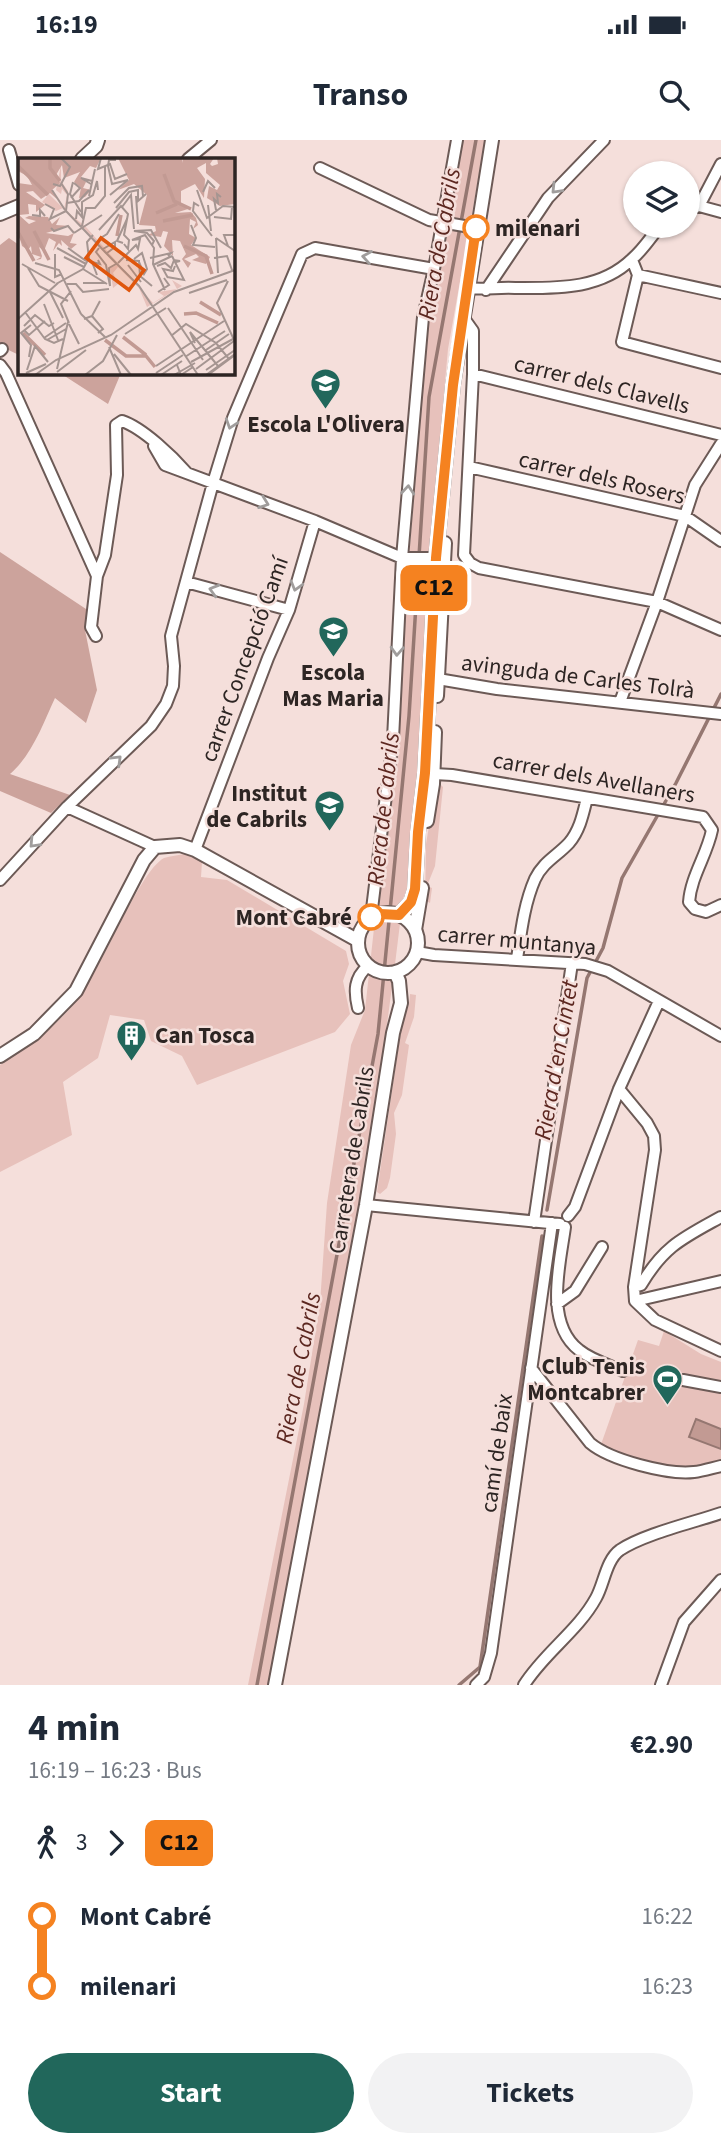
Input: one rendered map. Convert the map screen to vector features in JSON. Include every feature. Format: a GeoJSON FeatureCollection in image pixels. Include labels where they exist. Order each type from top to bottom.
{"type":"FeatureCollection","features":[{"type":"Feature","properties":{"kind":"street"},"geometry":{"type":"LineString","coordinates":[[83,158],[99,140]]}},
{"type":"Feature","properties":{"kind":"street"},"geometry":{"type":"LineString","coordinates":[[189,158],[211,140]]}},
{"type":"Feature","properties":{"kind":"street"},"geometry":{"type":"LineString","coordinates":[[371,917],[393,739],[423,317],[445,222],[457,140]]}},
{"type":"Feature","properties":{"kind":"street"},"geometry":{"type":"LineString","coordinates":[[415,930],[423,885],[423,857],[434,774],[437,558],[443,480],[473,228],[492,140]]}},
{"type":"Feature","properties":{"kind":"street"},"geometry":{"type":"LineString","coordinates":[[486,290],[548,198],[604,140]]}},
{"type":"Feature","properties":{"kind":"street"},"geometry":{"type":"LineString","coordinates":[[7,145],[18,162]]}},
{"type":"Feature","properties":{"kind":"street"},"geometry":{"type":"LineString","coordinates":[[7,145],[18,182]]}},
{"type":"Feature","properties":{"kind":"street"},"geometry":{"type":"LineString","coordinates":[[700,204],[721,164]]}},
{"type":"Feature","properties":{"kind":"street"},"geometry":{"type":"LineString","coordinates":[[320,168],[429,220],[473,228]]}},
{"type":"Feature","properties":{"kind":"street"},"geometry":{"type":"LineString","coordinates":[[0,214],[18,206]]}},
{"type":"Feature","properties":{"kind":"street"},"geometry":{"type":"LineString","coordinates":[[700,206],[721,212]]}},
{"type":"Feature","properties":{"kind":"street"},"geometry":{"type":"LineString","coordinates":[[467,288],[564,288],[592,284],[632,260],[650,238]]}},
{"type":"Feature","properties":{"kind":"street"},"geometry":{"type":"LineString","coordinates":[[0,880],[68,807],[152,726],[166,704],[173,686],[171,636],[213,483],[233,418],[302,254],[314,248],[435,269]]}},
{"type":"Feature","properties":{"kind":"street"},"geometry":{"type":"LineString","coordinates":[[632,260],[638,275],[622,342],[721,368]]}},
{"type":"Feature","properties":{"kind":"street"},"geometry":{"type":"LineString","coordinates":[[638,275],[721,293]]}},
{"type":"Feature","properties":{"kind":"street"},"geometry":{"type":"LineString","coordinates":[[463,317],[473,331],[464,555],[470,563],[479,568],[657,601],[721,630]]}},
{"type":"Feature","properties":{"kind":"street"},"geometry":{"type":"LineString","coordinates":[[0,365],[6,373],[97,576]]}},
{"type":"Feature","properties":{"kind":"street","name":"carrer dels Clavells"},"geometry":{"type":"LineString","coordinates":[[473,374],[721,435]]}},
{"type":"Feature","properties":{"kind":"street"},"geometry":{"type":"LineString","coordinates":[[96,636],[91,626],[97,576],[105,555],[117,475],[116,425],[122,421],[132,424],[151,441],[165,465],[405,558],[437,558]]}},
{"type":"Feature","properties":{"kind":"street"},"geometry":{"type":"LineString","coordinates":[[620,702],[695,485],[721,443]]}},
{"type":"Feature","properties":{"kind":"street","name":"carrer dels Rosers"},"geometry":{"type":"LineString","coordinates":[[469,467],[685,516],[721,541]]}},
{"type":"Feature","properties":{"kind":"street","name":"carrer Concepció Camí"},"geometry":{"type":"LineString","coordinates":[[195,849],[289,610],[315,521]]}},
{"type":"Feature","properties":{"kind":"street"},"geometry":{"type":"LineString","coordinates":[[186,582],[289,610]]}},
{"type":"Feature","properties":{"kind":"street"},"geometry":{"type":"LineString","coordinates":[[399,915],[411,902],[415,889],[418,832],[434,678]]}},
{"type":"Feature","properties":{"kind":"street","name":"avinguda de Carles Tolrà"},"geometry":{"type":"LineString","coordinates":[[434,678],[497,689],[721,714]]}},
{"type":"Feature","properties":{"kind":"street","name":"carrer dels Avellaners"},"geometry":{"type":"LineString","coordinates":[[434,774],[703,817],[712,830],[710,841],[696,870],[689,902],[695,909],[706,912],[721,905]]}},
{"type":"Feature","properties":{"kind":"street"},"geometry":{"type":"LineString","coordinates":[[517,959],[524,912],[536,878],[547,860],[568,844],[578,831],[587,798]]}},
{"type":"Feature","properties":{"kind":"street"},"geometry":{"type":"LineString","coordinates":[[68,807],[155,847],[180,845],[195,849],[358,940]]}},
{"type":"Feature","properties":{"kind":"street"},"geometry":{"type":"LineString","coordinates":[[0,1056],[34,1034],[76,991],[144,860],[155,847]]}},
{"type":"Feature","properties":{"kind":"street"},"geometry":{"type":"LineString","coordinates":[[380,914],[399,915],[407,919],[415,930],[417,952],[409,965],[395,972],[386,973],[368,966],[362,959],[358,940],[364,923],[380,914]]}},
{"type":"Feature","properties":{"kind":"street","name":"carrer muntanya"},"geometry":{"type":"LineString","coordinates":[[417,952],[585,964],[608,971],[721,1036]]}},
{"type":"Feature","properties":{"kind":"street"},"geometry":{"type":"LineString","coordinates":[[534,1222],[572,963]]}},
{"type":"Feature","properties":{"kind":"street"},"geometry":{"type":"LineString","coordinates":[[358,1008],[354,994],[356,982],[368,966]]}},
{"type":"Feature","properties":{"kind":"street","name":"Carretera de Cabrils"},"geometry":{"type":"LineString","coordinates":[[275,1685],[366,1205],[392,1041],[401,1003],[399,981],[395,972]]}},
{"type":"Feature","properties":{"kind":"street","name":"camí de baix"},"geometry":{"type":"LineString","coordinates":[[476,1685],[484,1677],[491,1653],[531,1368],[561,1223],[575,1207],[620,1089],[659,1001]]}},
{"type":"Feature","properties":{"kind":"street"},"geometry":{"type":"LineString","coordinates":[[620,1089],[654,1136],[655,1150],[634,1287],[635,1301],[655,1320],[721,1351]]}},
{"type":"Feature","properties":{"kind":"street"},"geometry":{"type":"LineString","coordinates":[[366,1205],[561,1223],[557,1304],[560,1326],[579,1350],[623,1371]]}},
{"type":"Feature","properties":{"kind":"street"},"geometry":{"type":"LineString","coordinates":[[634,1287],[640,1285],[659,1257],[679,1241],[721,1217]]}},
{"type":"Feature","properties":{"kind":"street"},"geometry":{"type":"LineString","coordinates":[[557,1304],[575,1292],[602,1247]]}},
{"type":"Feature","properties":{"kind":"street"},"geometry":{"type":"LineString","coordinates":[[635,1301],[721,1280]]}},
{"type":"Feature","properties":{"kind":"street"},"geometry":{"type":"LineString","coordinates":[[531,1368],[590,1443],[600,1451],[646,1467],[668,1470],[691,1472],[721,1466]]}},
{"type":"Feature","properties":{"kind":"street"},"geometry":{"type":"LineString","coordinates":[[683,1380],[721,1387]]}},
{"type":"Feature","properties":{"kind":"street"},"geometry":{"type":"LineString","coordinates":[[524,1685],[537,1665],[590,1609],[613,1557],[619,1550],[721,1513]]}},
{"type":"Feature","properties":{"kind":"street"},"geometry":{"type":"LineString","coordinates":[[661,1685],[684,1622],[721,1580]]}},
{"type":"Feature","properties":{"kind":"shaded area"},"geometry":{"type":"Polygon","coordinates":[[[462,140],[485,140],[448,349],[432,525],[422,747],[407,888],[403,899],[377,1097],[345,1294],[289,1587],[269,1685],[248,1685],[304,1404],[320,1303],[327,1203],[351,1045],[365,1010],[395,738],[428,314],[462,140]]]}},
{"type":"Feature","properties":{"kind":"shaded area"},"geometry":{"type":"Polygon","coordinates":[[[9,238],[18,244],[18,355],[0,346],[0,245],[9,238]]]}},
{"type":"Feature","properties":{"kind":"shaded area"},"geometry":{"type":"Polygon","coordinates":[[[62,374],[121,374],[108,404],[62,374]]]}},
{"type":"Feature","properties":{"kind":"shaded area"},"geometry":{"type":"Polygon","coordinates":[[[0,552],[89,611],[85,630],[97,690],[86,723],[55,698],[31,748],[10,774],[70,795],[51,813],[0,791],[0,552]]]}},
{"type":"Feature","properties":{"kind":"shaded area"},"geometry":{"type":"Polygon","coordinates":[[[436,784],[443,787],[435,866],[427,886],[432,888],[430,903],[425,900],[426,844],[436,784]]]}},
{"type":"Feature","properties":{"kind":"shaded area"},"geometry":{"type":"Polygon","coordinates":[[[185,854],[202,862],[201,877],[227,880],[346,951],[349,964],[343,981],[350,1014],[335,1032],[197,1085],[182,1056],[151,1041],[144,1020],[110,1015],[98,1058],[63,1082],[72,1135],[0,1172],[0,1065],[48,1030],[74,1004],[154,867],[164,858],[185,854]]]}},
{"type":"Feature","properties":{"kind":"shaded area"},"geometry":{"type":"Polygon","coordinates":[[[410,994],[416,995],[414,1017],[405,1043],[409,1045],[402,1095],[394,1113],[396,1134],[390,1178],[387,1188],[380,1194],[377,1192],[402,1023],[410,994]]]}},
{"type":"Feature","properties":{"kind":"shaded area","name":"Club Tenis Montcabrer"},"geometry":{"type":"Polygon","coordinates":[[[664,1331],[701,1354],[721,1362],[721,1461],[692,1469],[646,1465],[599,1450],[638,1340],[659,1346],[664,1331]]]}},
{"type":"Feature","properties":{"kind":"shaded area"},"geometry":{"type":"Polygon","coordinates":[[[696,1419],[721,1429],[721,1449],[689,1437],[696,1419]]]}},
{"type":"Feature","properties":{"kind":"waterway","name":"Riera de Cabrils"},"geometry":{"type":"LineString","coordinates":[[257,1685],[378,1034],[409,716],[429,397],[476,140]]}},
{"type":"Feature","properties":{"kind":"waterway","name":"Riera d'en Cintet"},"geometry":{"type":"LineString","coordinates":[[547,1210],[587,978],[603,948],[622,878],[676,783],[721,694]]}},
{"type":"Feature","properties":{"kind":"waterway","name":"Riera d'en Cintet"},"geometry":{"type":"LineString","coordinates":[[459,1685],[480,1667],[542,1236]]}},
{"type":"Feature","properties":{"kind":"bus line","name":"C12"},"geometry":{"type":"LineString","coordinates":[[371,917],[390,913],[399,915],[411,902],[415,889],[425,773],[436,558],[453,385],[476,228]]}},
{"type":"Feature","properties":{"kind":"place","name":"milenari"},"geometry":{"type":"Point","coordinates":[476,228]}},
{"type":"Feature","properties":{"kind":"place","name":"Escola L'Olivera"},"geometry":{"type":"Point","coordinates":[326,410]}},
{"type":"Feature","properties":{"kind":"place","name":"Escola Mas Maria"},"geometry":{"type":"Point","coordinates":[333,658]}},
{"type":"Feature","properties":{"kind":"place","name":"Institut de Cabrils"},"geometry":{"type":"Point","coordinates":[330,833]}},
{"type":"Feature","properties":{"kind":"place","name":"Mont Cabré"},"geometry":{"type":"Point","coordinates":[371,917]}},
{"type":"Feature","properties":{"kind":"place","name":"Can Tosca"},"geometry":{"type":"Point","coordinates":[132,1062]}},
{"type":"Feature","properties":{"kind":"place","name":"Club Tenis Montcabrer"},"geometry":{"type":"Point","coordinates":[668,1406]}}]}
